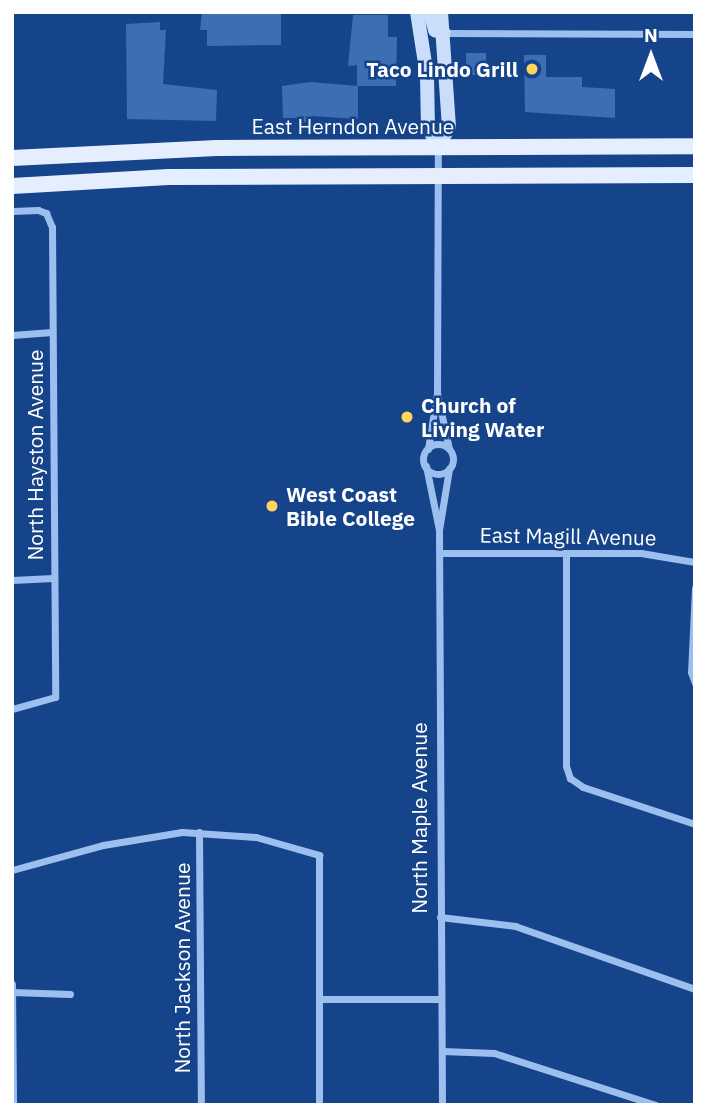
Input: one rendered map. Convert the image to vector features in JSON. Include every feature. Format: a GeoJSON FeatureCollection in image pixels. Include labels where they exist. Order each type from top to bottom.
{"type":"FeatureCollection","features":[{"type":"Feature","properties":{"kind":"main road","name":"East Herndon Avenue"},"geometry":{"type":"LineString","coordinates":[[12,158],[145,149],[695,146]]}},
{"type":"Feature","properties":{"kind":"main road"},"geometry":{"type":"LineString","coordinates":[[12,186],[169,177],[695,175]]}},
{"type":"Feature","properties":{"kind":"street","name":"North Maple Avenue"},"geometry":{"type":"LineString","coordinates":[[417,12],[427,76],[428,127],[438,147],[439,174],[438,393],[426,466],[439,530],[440,553],[442,1105]]}},
{"type":"Feature","properties":{"kind":"street"},"geometry":{"type":"LineString","coordinates":[[430,12],[435,30],[444,33],[695,34]]}},
{"type":"Feature","properties":{"kind":"street","name":"North Maple Avenue"},"geometry":{"type":"LineString","coordinates":[[438,147],[449,127],[441,12]]}},
{"type":"Feature","properties":{"kind":"street","name":"North Hayston Avenue"},"geometry":{"type":"LineString","coordinates":[[12,211],[46,214],[52,227],[55,698],[12,709]]}},
{"type":"Feature","properties":{"kind":"street"},"geometry":{"type":"LineString","coordinates":[[12,335],[52,332]]}},
{"type":"Feature","properties":{"kind":"street","name":"North Maple Avenue"},"geometry":{"type":"LineString","coordinates":[[438,393],[453,461],[449,469],[439,530]]}},
{"type":"Feature","properties":{"kind":"street"},"geometry":{"type":"LineString","coordinates":[[428,449],[436,444],[449,449]]}},
{"type":"Feature","properties":{"kind":"street"},"geometry":{"type":"LineString","coordinates":[[426,466],[437,473],[449,469]]}},
{"type":"Feature","properties":{"kind":"street","name":"East Magill Avenue"},"geometry":{"type":"LineString","coordinates":[[440,553],[653,553],[695,562]]}},
{"type":"Feature","properties":{"kind":"street"},"geometry":{"type":"LineString","coordinates":[[566,553],[566,766],[570,778],[583,787],[695,824]]}},
{"type":"Feature","properties":{"kind":"street"},"geometry":{"type":"LineString","coordinates":[[12,580],[53,578]]}},
{"type":"Feature","properties":{"kind":"street"},"geometry":{"type":"LineString","coordinates":[[695,588],[691,672],[695,683]]}},
{"type":"Feature","properties":{"kind":"street"},"geometry":{"type":"LineString","coordinates":[[12,870],[103,845],[199,832],[256,837],[319,855],[319,1105]]}},
{"type":"Feature","properties":{"kind":"street","name":"North Jackson Avenue"},"geometry":{"type":"LineString","coordinates":[[199,832],[201,1105]]}},
{"type":"Feature","properties":{"kind":"street"},"geometry":{"type":"LineString","coordinates":[[440,917],[516,926],[695,989]]}},
{"type":"Feature","properties":{"kind":"street"},"geometry":{"type":"LineString","coordinates":[[12,984],[13,1105]]}},
{"type":"Feature","properties":{"kind":"street"},"geometry":{"type":"LineString","coordinates":[[12,992],[70,994]]}},
{"type":"Feature","properties":{"kind":"street"},"geometry":{"type":"LineString","coordinates":[[319,999],[441,999]]}},
{"type":"Feature","properties":{"kind":"street"},"geometry":{"type":"LineString","coordinates":[[442,1051],[494,1054],[656,1105]]}},
{"type":"Feature","properties":{"kind":"building"},"geometry":{"type":"Polygon","coordinates":[[[202,12],[281,12],[281,45],[207,46],[207,30],[200,30],[202,12]]]}},
{"type":"Feature","properties":{"kind":"building"},"geometry":{"type":"Polygon","coordinates":[[[353,15],[388,15],[388,37],[397,37],[396,86],[357,86],[357,65],[348,66],[353,15]]]}},
{"type":"Feature","properties":{"kind":"building"},"geometry":{"type":"Polygon","coordinates":[[[160,22],[160,30],[166,30],[163,84],[217,90],[216,121],[127,119],[126,24],[160,22]]]}},
{"type":"Feature","properties":{"kind":"building"},"geometry":{"type":"Polygon","coordinates":[[[466,53],[486,53],[486,75],[466,75],[466,53]]]}},
{"type":"Feature","properties":{"kind":"building"},"geometry":{"type":"Polygon","coordinates":[[[524,55],[546,55],[546,77],[582,77],[582,87],[615,89],[615,118],[525,112],[524,55]]]}},
{"type":"Feature","properties":{"kind":"building"},"geometry":{"type":"Polygon","coordinates":[[[310,82],[358,86],[358,119],[312,116],[311,122],[298,122],[298,118],[283,118],[282,86],[310,82]]]}},
{"type":"Feature","properties":{"kind":"place","name":"Taco Lindo Grill"},"geometry":{"type":"Point","coordinates":[532,69]}},
{"type":"Feature","properties":{"kind":"place","name":"Church of Living Water"},"geometry":{"type":"Point","coordinates":[407,417]}},
{"type":"Feature","properties":{"kind":"place","name":"West Coast Bible College"},"geometry":{"type":"Point","coordinates":[272,506]}}]}
